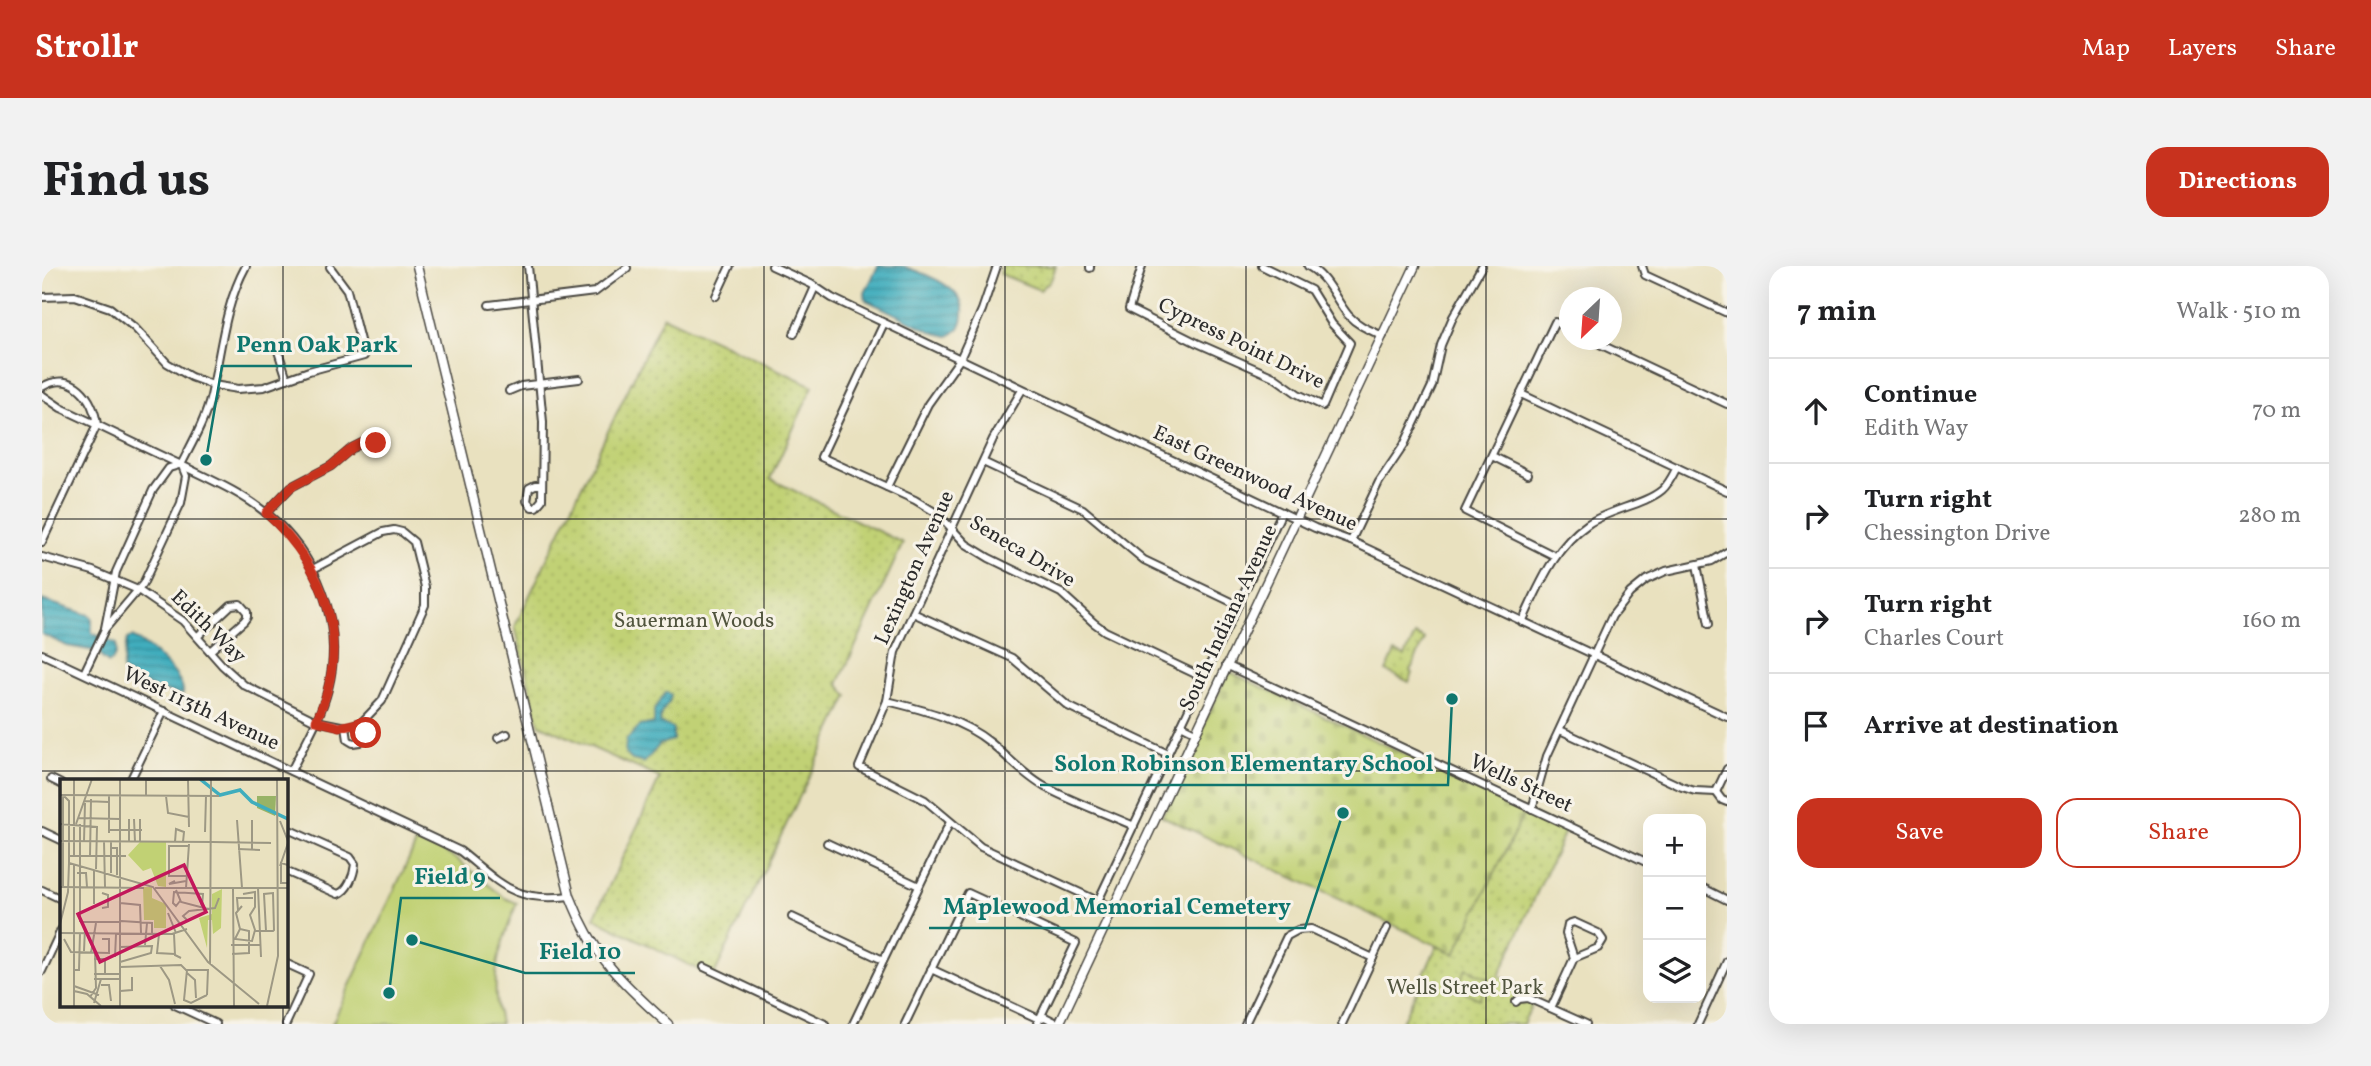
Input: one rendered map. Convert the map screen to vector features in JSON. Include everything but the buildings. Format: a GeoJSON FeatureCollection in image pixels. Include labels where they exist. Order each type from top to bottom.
{"type":"FeatureCollection","features":[{"type":"Feature","properties":{"kind":"main road"},"geometry":{"type":"LineString","coordinates":[[417,266],[569,896],[589,940],[601,958],[626,987],[668,1024]]}},
{"type":"Feature","properties":{"kind":"main road","name":"South Indiana Avenue"},"geometry":{"type":"LineString","coordinates":[[1059,1024],[1415,266]]}},
{"type":"Feature","properties":{"kind":"street"},"geometry":{"type":"LineString","coordinates":[[84,673],[103,632],[114,578],[153,490],[169,468],[181,465],[201,427],[230,305],[246,266]]}},
{"type":"Feature","properties":{"kind":"street"},"geometry":{"type":"LineString","coordinates":[[528,266],[543,422],[542,485]]}},
{"type":"Feature","properties":{"kind":"street"},"geometry":{"type":"LineString","coordinates":[[716,296],[730,266]]}},
{"type":"Feature","properties":{"kind":"street","name":"East Greenwood Avenue"},"geometry":{"type":"LineString","coordinates":[[772,266],[785,269],[832,298],[1022,390],[1727,717]]}},
{"type":"Feature","properties":{"kind":"street"},"geometry":{"type":"LineString","coordinates":[[887,487],[928,404],[960,359],[982,310],[997,266]]}},
{"type":"Feature","properties":{"kind":"street","name":"Cypress Point Drive"},"geometry":{"type":"LineString","coordinates":[[1142,266],[1129,309],[1274,377],[1298,394],[1322,406],[1350,343],[1332,324],[1311,290],[1262,266]]}},
{"type":"Feature","properties":{"kind":"street"},"geometry":{"type":"LineString","coordinates":[[1308,266],[1317,271],[1349,315],[1362,327],[1382,336]]}},
{"type":"Feature","properties":{"kind":"street"},"geometry":{"type":"LineString","coordinates":[[1351,541],[1379,482],[1405,445],[1433,386],[1441,345],[1453,317],[1482,266]]}},
{"type":"Feature","properties":{"kind":"street"},"geometry":{"type":"LineString","coordinates":[[42,297],[75,296],[110,308],[135,328],[167,363],[191,377],[213,385],[237,389],[256,388],[364,356],[347,290],[330,267]]}},
{"type":"Feature","properties":{"kind":"street"},"geometry":{"type":"LineString","coordinates":[[1642,267],[1645,275],[1727,313]]}},
{"type":"Feature","properties":{"kind":"street"},"geometry":{"type":"LineString","coordinates":[[489,305],[594,292],[628,268]]}},
{"type":"Feature","properties":{"kind":"street"},"geometry":{"type":"LineString","coordinates":[[793,334],[815,287]]}},
{"type":"Feature","properties":{"kind":"street"},"geometry":{"type":"LineString","coordinates":[[1555,556],[1465,511],[1555,322],[1559,324]]}},
{"type":"Feature","properties":{"kind":"street","name":"Seneca Drive"},"geometry":{"type":"LineString","coordinates":[[884,323],[821,457],[938,514],[952,530],[978,551],[1061,593],[1105,631],[1204,677]]}},
{"type":"Feature","properties":{"kind":"street"},"geometry":{"type":"LineString","coordinates":[[277,348],[287,379]]}},
{"type":"Feature","properties":{"kind":"street"},"geometry":{"type":"LineString","coordinates":[[1612,350],[1727,404]]}},
{"type":"Feature","properties":{"kind":"street"},"geometry":{"type":"LineString","coordinates":[[509,391],[540,382],[579,379]]}},
{"type":"Feature","properties":{"kind":"street"},"geometry":{"type":"LineString","coordinates":[[42,387],[60,381],[81,388],[94,407],[97,425],[42,542]]}},
{"type":"Feature","properties":{"kind":"street","name":"Lexington Avenue"},"geometry":{"type":"LineString","coordinates":[[950,822],[925,800],[859,767],[887,701],[895,652],[993,439],[1022,390]]}},
{"type":"Feature","properties":{"kind":"street"},"geometry":{"type":"LineString","coordinates":[[1521,394],[1727,491]]}},
{"type":"Feature","properties":{"kind":"street"},"geometry":{"type":"LineString","coordinates":[[42,395],[61,408],[241,495],[266,513],[293,540],[313,569],[328,607],[333,641],[328,690],[291,771]]}},
{"type":"Feature","properties":{"kind":"street"},"geometry":{"type":"LineString","coordinates":[[266,513],[291,487],[331,466],[352,448],[362,443],[376,443]]}},
{"type":"Feature","properties":{"kind":"street"},"geometry":{"type":"LineString","coordinates":[[1492,456],[1528,474]]}},
{"type":"Feature","properties":{"kind":"street"},"geometry":{"type":"LineString","coordinates":[[983,462],[1083,509],[1144,560],[1238,605]]}},
{"type":"Feature","properties":{"kind":"street"},"geometry":{"type":"LineString","coordinates":[[103,632],[138,590],[181,503],[186,476],[181,465]]}},
{"type":"Feature","properties":{"kind":"street"},"geometry":{"type":"LineString","coordinates":[[1522,622],[1555,556],[1586,525],[1606,513],[1662,490],[1677,467]]}},
{"type":"Feature","properties":{"kind":"street"},"geometry":{"type":"LineString","coordinates":[[1098,901],[1282,512]]}},
{"type":"Feature","properties":{"kind":"street","name":"Edith Way"},"geometry":{"type":"LineString","coordinates":[[42,557],[114,578],[138,590],[164,606],[198,636],[244,685],[316,721],[346,727],[362,722],[382,701],[424,612],[425,587],[416,548],[402,532],[388,530],[313,569]]}},
{"type":"Feature","properties":{"kind":"street"},"geometry":{"type":"LineString","coordinates":[[1532,809],[1547,756],[1612,616],[1630,593],[1646,580],[1666,571],[1712,561],[1727,552]]}},
{"type":"Feature","properties":{"kind":"street"},"geometry":{"type":"LineString","coordinates":[[1697,565],[1709,624]]}},
{"type":"Feature","properties":{"kind":"street"},"geometry":{"type":"LineString","coordinates":[[198,636],[231,605],[240,604],[244,607],[247,617],[244,621],[210,651]]}},
{"type":"Feature","properties":{"kind":"street"},"geometry":{"type":"LineString","coordinates":[[913,613],[1012,659],[1068,706],[1168,754]]}},
{"type":"Feature","properties":{"kind":"street","name":"West 113th Avenue"},"geometry":{"type":"LineString","coordinates":[[42,654],[460,851],[502,886],[514,892],[547,899],[569,896]]}},
{"type":"Feature","properties":{"kind":"street","name":"Wells Street"},"geometry":{"type":"LineString","coordinates":[[1226,665],[1643,861]]}},
{"type":"Feature","properties":{"kind":"street"},"geometry":{"type":"LineString","coordinates":[[887,701],[951,720],[991,743],[1028,776],[1045,787],[1134,826]]}},
{"type":"Feature","properties":{"kind":"street"},"geometry":{"type":"LineString","coordinates":[[131,779],[164,711]]}},
{"type":"Feature","properties":{"kind":"street","name":"Edith Way"},"geometry":{"type":"LineString","coordinates":[[346,727],[348,740],[360,743],[366,733],[362,722]]}},
{"type":"Feature","properties":{"kind":"street"},"geometry":{"type":"LineString","coordinates":[[1181,725],[1195,732]]}},
{"type":"Feature","properties":{"kind":"street"},"geometry":{"type":"LineString","coordinates":[[1560,730],[1682,787],[1716,792]]}},
{"type":"Feature","properties":{"kind":"street"},"geometry":{"type":"LineString","coordinates":[[498,738],[507,734]]}},
{"type":"Feature","properties":{"kind":"street"},"geometry":{"type":"LineString","coordinates":[[1716,792],[1727,769]]}},
{"type":"Feature","properties":{"kind":"street"},"geometry":{"type":"LineString","coordinates":[[51,779],[60,784]]}},
{"type":"Feature","properties":{"kind":"street"},"geometry":{"type":"LineString","coordinates":[[1716,792],[1727,802]]}},
{"type":"Feature","properties":{"kind":"street"},"geometry":{"type":"LineString","coordinates":[[853,1024],[950,822],[981,847],[1113,908]]}},
{"type":"Feature","properties":{"kind":"street"},"geometry":{"type":"LineString","coordinates":[[287,830],[350,857],[355,864],[345,889],[338,894],[287,872]]}},
{"type":"Feature","properties":{"kind":"street"},"geometry":{"type":"LineString","coordinates":[[42,831],[60,840]]}},
{"type":"Feature","properties":{"kind":"street"},"geometry":{"type":"LineString","coordinates":[[827,843],[919,886]]}},
{"type":"Feature","properties":{"kind":"street"},"geometry":{"type":"LineString","coordinates":[[42,890],[60,899]]}},
{"type":"Feature","properties":{"kind":"street"},"geometry":{"type":"LineString","coordinates":[[1706,890],[1727,900]]}},
{"type":"Feature","properties":{"kind":"street"},"geometry":{"type":"LineString","coordinates":[[905,1024],[968,893],[1076,943],[1039,1022]]}},
{"type":"Feature","properties":{"kind":"street"},"geometry":{"type":"LineString","coordinates":[[792,917],[883,960]]}},
{"type":"Feature","properties":{"kind":"street"},"geometry":{"type":"LineString","coordinates":[[1551,1008],[1574,958],[1566,930],[1568,924],[1574,922],[1598,933],[1603,940],[1598,947],[1574,958]]}},
{"type":"Feature","properties":{"kind":"street"},"geometry":{"type":"LineString","coordinates":[[1342,1024],[1387,928]]}},
{"type":"Feature","properties":{"kind":"street"},"geometry":{"type":"LineString","coordinates":[[1245,1024],[1287,936],[1298,930],[1311,929],[1373,958]]}},
{"type":"Feature","properties":{"kind":"street"},"geometry":{"type":"LineString","coordinates":[[42,971],[60,933]]}},
{"type":"Feature","properties":{"kind":"street"},"geometry":{"type":"LineString","coordinates":[[42,950],[54,950]]}},
{"type":"Feature","properties":{"kind":"street"},"geometry":{"type":"LineString","coordinates":[[1698,1024],[1727,961]]}},
{"type":"Feature","properties":{"kind":"street"},"geometry":{"type":"LineString","coordinates":[[286,1024],[309,974],[287,964]]}},
{"type":"Feature","properties":{"kind":"street"},"geometry":{"type":"LineString","coordinates":[[704,967],[825,1024]]}},
{"type":"Feature","properties":{"kind":"street"},"geometry":{"type":"LineString","coordinates":[[931,969],[1039,1022]]}},
{"type":"Feature","properties":{"kind":"street"},"geometry":{"type":"LineString","coordinates":[[1516,1002],[1528,998],[1586,1024]]}},
{"type":"Feature","properties":{"kind":"street"},"geometry":{"type":"LineString","coordinates":[[177,1006],[216,1024]]}},
{"type":"Feature","properties":{"kind":"street"},"geometry":{"type":"LineString","coordinates":[[1039,1022],[1045,1017],[1059,1024]]}},
{"type":"Feature","properties":{"kind":"green space"},"geometry":{"type":"Polygon","coordinates":[[[1002,266],[1056,266],[1051,280],[1040,290],[1000,274],[1002,266]]]}},
{"type":"Feature","properties":{"kind":"green space","name":"Sauerman Woods"},"geometry":{"type":"Polygon","coordinates":[[[663,316],[813,386],[770,479],[903,543],[838,684],[848,696],[713,977],[594,918],[660,778],[539,724],[515,626],[663,316]]]}},
{"type":"Feature","properties":{"kind":"green space"},"geometry":{"type":"Polygon","coordinates":[[[1415,635],[1425,640],[1410,671],[1413,673],[1409,682],[1386,671],[1395,652],[1405,656],[1415,635]]]}},
{"type":"Feature","properties":{"kind":"green space"},"geometry":{"type":"Polygon","coordinates":[[[1232,673],[1525,811],[1455,954],[1162,816],[1227,675],[1232,673]]]}},
{"type":"Feature","properties":{"kind":"green space","name":"Wells Street Park"},"geometry":{"type":"Polygon","coordinates":[[[1525,811],[1566,829],[1499,976],[1537,994],[1523,1024],[1401,1024],[1437,946],[1455,954],[1525,811]]]}},
{"type":"Feature","properties":{"kind":"green space"},"geometry":{"type":"Polygon","coordinates":[[[419,837],[459,861],[505,898],[517,903],[505,934],[496,976],[495,991],[500,1024],[332,1024],[419,837]]]}},
{"type":"Feature","properties":{"kind":"green space"},"geometry":{"type":"Polygon","coordinates":[[[1466,968],[1489,979],[1479,999],[1457,988],[1466,968]]]}},
{"type":"Feature","properties":{"kind":"water"},"geometry":{"type":"Polygon","coordinates":[[[878,266],[905,267],[934,278],[952,290],[963,306],[962,319],[954,333],[948,336],[935,333],[866,300],[865,293],[878,266]]]}},
{"type":"Feature","properties":{"kind":"water"},"geometry":{"type":"Polygon","coordinates":[[[42,600],[89,615],[92,619],[92,633],[116,644],[115,655],[111,661],[109,663],[102,658],[100,652],[67,646],[42,634],[42,600]]]}},
{"type":"Feature","properties":{"kind":"water"},"geometry":{"type":"Polygon","coordinates":[[[132,637],[156,654],[172,671],[182,687],[183,694],[151,687],[122,670],[127,639],[132,637]]]}},
{"type":"Feature","properties":{"kind":"water"},"geometry":{"type":"Polygon","coordinates":[[[666,692],[671,695],[660,723],[673,728],[673,740],[660,744],[644,763],[632,760],[625,753],[626,740],[640,726],[654,723],[654,710],[666,692]]]}},
{"type":"Feature","properties":{"kind":"place","name":"Penn Oak Park"},"geometry":{"type":"Point","coordinates":[206,460]}},
{"type":"Feature","properties":{"kind":"place","name":"Solon Robinson Elementary School"},"geometry":{"type":"Point","coordinates":[1452,699]}},
{"type":"Feature","properties":{"kind":"place","name":"Maplewood Memorial Cemetery"},"geometry":{"type":"Point","coordinates":[1343,813]}},
{"type":"Feature","properties":{"kind":"place","name":"Field 10"},"geometry":{"type":"Point","coordinates":[412,940]}},
{"type":"Feature","properties":{"kind":"place","name":"Field 9"},"geometry":{"type":"Point","coordinates":[389,993]}},
{"type":"Feature","properties":{"kind":"route"},"geometry":{"type":"LineString","coordinates":[[366,733],[362,722],[340,727],[316,721],[328,690],[331,673],[333,641],[328,607],[313,569],[293,540],[266,513],[291,487],[331,466],[352,448],[362,443],[376,443]]}}]}
